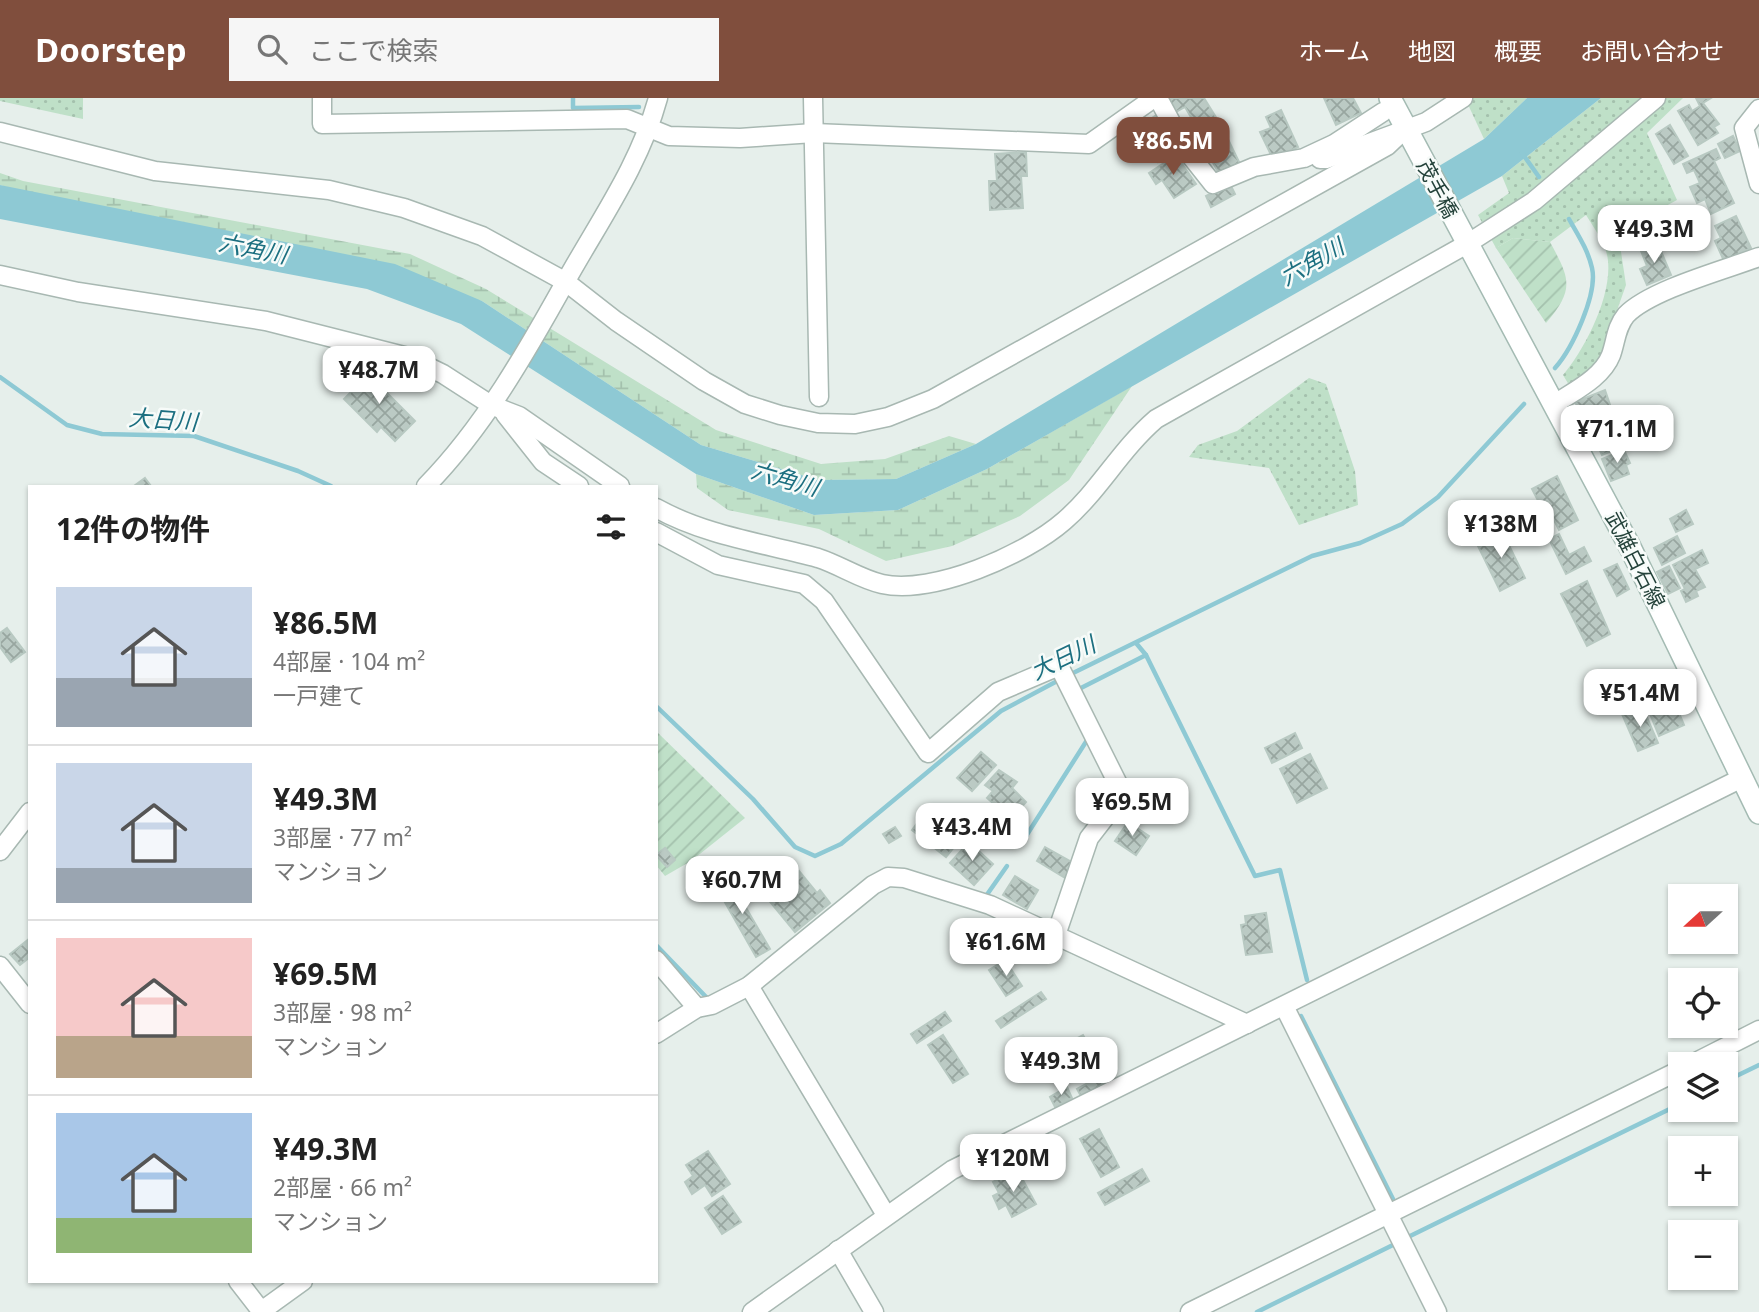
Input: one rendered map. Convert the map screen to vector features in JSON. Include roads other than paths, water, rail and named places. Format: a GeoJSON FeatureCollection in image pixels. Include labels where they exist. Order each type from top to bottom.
{"type":"FeatureCollection","features":[{"type":"Feature","properties":{"kind":"main road"},"geometry":{"type":"LineString","coordinates":[[1386,105],[1408,135]]}},
{"type":"Feature","properties":{"kind":"main road","name":"茂手橋"},"geometry":{"type":"LineString","coordinates":[[1408,135],[1465,240]]}},
{"type":"Feature","properties":{"kind":"main road","name":"武雄白石線"},"geometry":{"type":"LineString","coordinates":[[1465,240],[1630,547],[1759,813]]}},
{"type":"Feature","properties":{"kind":"street"},"geometry":{"type":"LineString","coordinates":[[322,98],[322,124],[627,120],[669,136],[740,138],[814,133],[1089,144],[1156,98],[1186,150],[1213,184],[1254,167],[1304,158],[1326,159],[1408,135]]}},
{"type":"Feature","properties":{"kind":"street"},"geometry":{"type":"LineString","coordinates":[[427,485],[450,462],[497,404],[605,217],[649,129],[658,98]]}},
{"type":"Feature","properties":{"kind":"street"},"geometry":{"type":"LineString","coordinates":[[813,98],[819,397]]}},
{"type":"Feature","properties":{"kind":"street"},"geometry":{"type":"LineString","coordinates":[[0,132],[155,171],[329,191],[404,208],[482,236],[745,404],[818,423],[855,424],[888,417],[933,399],[1408,135],[1464,98]]}},
{"type":"Feature","properties":{"kind":"street"},"geometry":{"type":"LineString","coordinates":[[658,509],[741,542],[820,559],[880,584],[900,586],[951,577],[1022,549],[1062,523],[1090,497],[1134,438],[1156,419],[1534,201],[1656,98]]}},
{"type":"Feature","properties":{"kind":"street"},"geometry":{"type":"LineString","coordinates":[[1304,158],[1334,144],[1386,105]]}},
{"type":"Feature","properties":{"kind":"street"},"geometry":{"type":"LineString","coordinates":[[1759,109],[1744,128],[1759,184]]}},
{"type":"Feature","properties":{"kind":"street"},"geometry":{"type":"LineString","coordinates":[[1555,404],[1600,373],[1624,318],[1640,302],[1759,257]]}},
{"type":"Feature","properties":{"kind":"street"},"geometry":{"type":"LineString","coordinates":[[0,275],[78,292],[266,321],[352,341],[420,363],[519,416],[619,485]]}},
{"type":"Feature","properties":{"kind":"street"},"geometry":{"type":"LineString","coordinates":[[497,404],[543,462],[578,485]]}},
{"type":"Feature","properties":{"kind":"street"},"geometry":{"type":"LineString","coordinates":[[658,533],[718,565],[804,584],[824,601],[928,752],[998,692],[1059,666],[1123,794],[1089,838],[1056,934]]}},
{"type":"Feature","properties":{"kind":"street"},"geometry":{"type":"LineString","coordinates":[[752,1312],[886,1214],[953,1170],[1742,778]]}},
{"type":"Feature","properties":{"kind":"street"},"geometry":{"type":"LineString","coordinates":[[0,851],[28,815]]}},
{"type":"Feature","properties":{"kind":"street"},"geometry":{"type":"LineString","coordinates":[[658,1033],[697,1008],[712,1006],[749,986],[873,885],[888,877],[904,878],[990,905],[1247,1024]]}},
{"type":"Feature","properties":{"kind":"street"},"geometry":{"type":"LineString","coordinates":[[658,962],[697,1008]]}},
{"type":"Feature","properties":{"kind":"street"},"geometry":{"type":"LineString","coordinates":[[0,966],[28,1001]]}},
{"type":"Feature","properties":{"kind":"street"},"geometry":{"type":"LineString","coordinates":[[749,986],[886,1214]]}},
{"type":"Feature","properties":{"kind":"street"},"geometry":{"type":"LineString","coordinates":[[1284,1006],[1437,1312]]}},
{"type":"Feature","properties":{"kind":"street"},"geometry":{"type":"LineString","coordinates":[[1716,1052],[1759,1030]]}},
{"type":"Feature","properties":{"kind":"street"},"geometry":{"type":"LineString","coordinates":[[1190,1312],[1393,1223],[1668,1076]]}},
{"type":"Feature","properties":{"kind":"street"},"geometry":{"type":"LineString","coordinates":[[838,1250],[874,1312]]}},
{"type":"Feature","properties":{"kind":"street"},"geometry":{"type":"LineString","coordinates":[[240,1283],[261,1312],[300,1283]]}},
{"type":"Feature","properties":{"kind":"water","name":"六角川"},"geometry":{"type":"Polygon","coordinates":[[[1527,98],[1601,98],[1502,176],[987,469],[898,510],[814,515],[696,474],[461,324],[367,289],[0,219],[0,185],[395,264],[482,301],[701,445],[818,480],[896,479],[976,444],[1484,139],[1527,98]]]}},
{"type":"Feature","properties":{"kind":"waterway"},"geometry":{"type":"LineString","coordinates":[[573,98],[573,108],[639,107]]}},
{"type":"Feature","properties":{"kind":"waterway","name":"大日川"},"geometry":{"type":"LineString","coordinates":[[1522,153],[1539,177]]}},
{"type":"Feature","properties":{"kind":"waterway","name":"大日川"},"geometry":{"type":"LineString","coordinates":[[1555,368],[1569,348],[1582,321],[1593,279],[1588,255],[1569,219]]}},
{"type":"Feature","properties":{"kind":"waterway","name":"大日川"},"geometry":{"type":"LineString","coordinates":[[0,377],[67,425],[102,434],[194,436],[298,471],[329,485]]}},
{"type":"Feature","properties":{"kind":"waterway","name":"大日川"},"geometry":{"type":"LineString","coordinates":[[1069,675],[1312,556],[1360,543],[1402,524],[1438,497],[1524,404]]}},
{"type":"Feature","properties":{"kind":"waterway"},"geometry":{"type":"LineString","coordinates":[[1136,643],[1146,655],[1255,876],[1280,870],[1307,980]]}},
{"type":"Feature","properties":{"kind":"waterway"},"geometry":{"type":"LineString","coordinates":[[1081,688],[1146,655]]}},
{"type":"Feature","properties":{"kind":"waterway","name":"大日川"},"geometry":{"type":"LineString","coordinates":[[658,708],[753,799],[795,847],[815,856],[841,844],[1001,711],[1061,679]]}},
{"type":"Feature","properties":{"kind":"waterway"},"geometry":{"type":"LineString","coordinates":[[1021,844],[1089,737]]}},
{"type":"Feature","properties":{"kind":"waterway"},"geometry":{"type":"LineString","coordinates":[[982,895],[986,896],[1007,866]]}},
{"type":"Feature","properties":{"kind":"waterway"},"geometry":{"type":"LineString","coordinates":[[658,947],[709,1000]]}},
{"type":"Feature","properties":{"kind":"waterway"},"geometry":{"type":"LineString","coordinates":[[1301,1016],[1393,1199]]}},
{"type":"Feature","properties":{"kind":"waterway"},"geometry":{"type":"LineString","coordinates":[[1738,1075],[1759,1065]]}},
{"type":"Feature","properties":{"kind":"waterway"},"geometry":{"type":"LineString","coordinates":[[1404,1239],[1668,1110]]}},
{"type":"Feature","properties":{"kind":"waterway"},"geometry":{"type":"LineString","coordinates":[[1257,1312],[1397,1243]]}}]}
